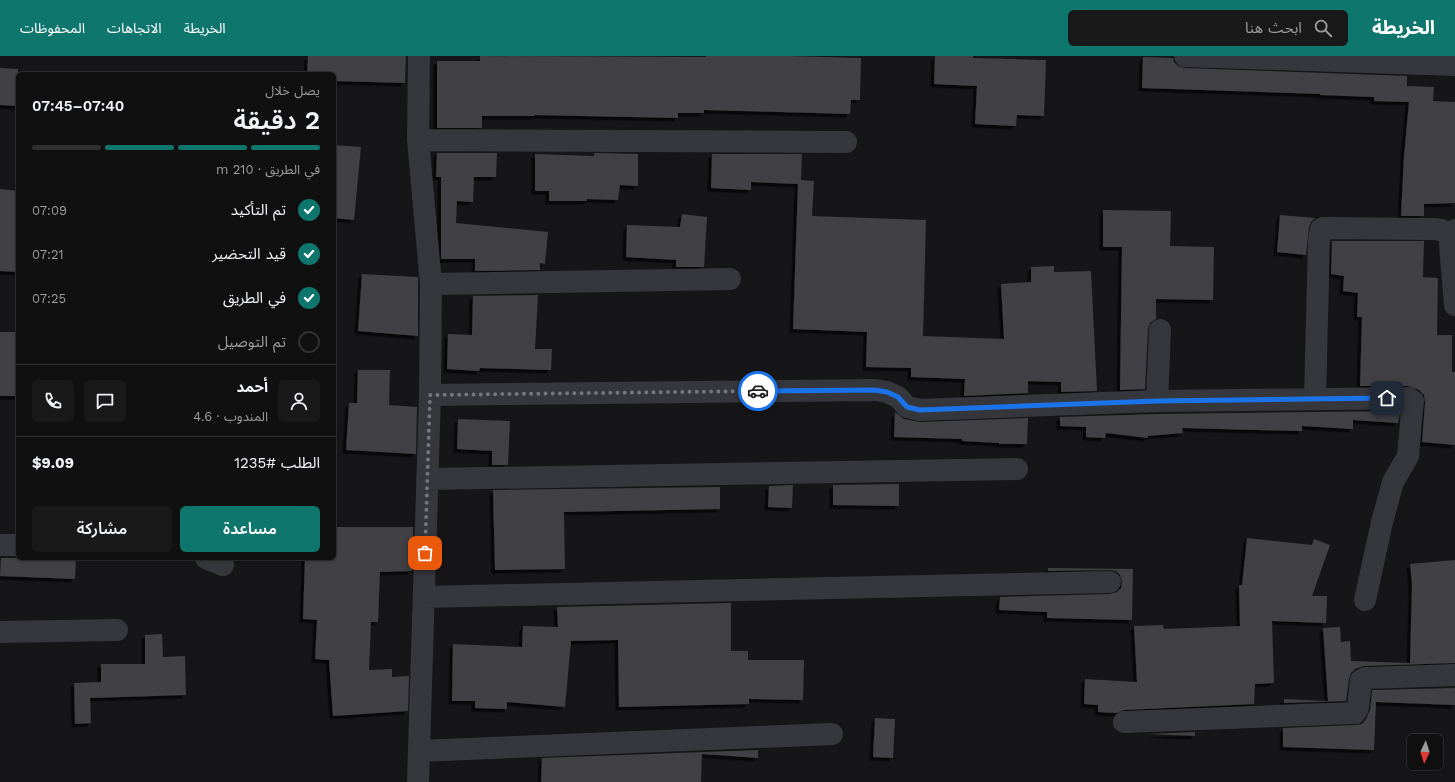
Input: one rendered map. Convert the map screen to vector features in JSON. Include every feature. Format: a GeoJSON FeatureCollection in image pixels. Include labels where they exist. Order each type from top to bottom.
{"type":"FeatureCollection","features":[{"type":"Feature","properties":{"kind":"street"},"geometry":{"type":"LineString","coordinates":[[418,782],[428,479],[431,284],[418,140],[419,56]]}},
{"type":"Feature","properties":{"kind":"street"},"geometry":{"type":"LineString","coordinates":[[1185,56],[1455,66]]}},
{"type":"Feature","properties":{"kind":"street"},"geometry":{"type":"LineString","coordinates":[[418,140],[846,142]]}},
{"type":"Feature","properties":{"kind":"street"},"geometry":{"type":"LineString","coordinates":[[1315,399],[1319,240],[1321,230],[1324,228],[1434,229],[1453,233],[1455,305]]}},
{"type":"Feature","properties":{"kind":"street"},"geometry":{"type":"LineString","coordinates":[[431,284],[730,280]]}},
{"type":"Feature","properties":{"kind":"street"},"geometry":{"type":"LineString","coordinates":[[1157,401],[1160,330]]}},
{"type":"Feature","properties":{"kind":"street"},"geometry":{"type":"LineString","coordinates":[[430,395],[875,390],[887,392],[898,397],[907,407],[920,410],[1157,401],[1408,398],[1413,402],[1408,456],[1393,482],[1382,522],[1365,600]]}},
{"type":"Feature","properties":{"kind":"street"},"geometry":{"type":"LineString","coordinates":[[428,479],[1017,469]]}},
{"type":"Feature","properties":{"kind":"street"},"geometry":{"type":"LineString","coordinates":[[0,545],[16,545]]}},
{"type":"Feature","properties":{"kind":"street"},"geometry":{"type":"LineString","coordinates":[[424,597],[1110,582]]}},
{"type":"Feature","properties":{"kind":"street"},"geometry":{"type":"LineString","coordinates":[[0,632],[117,630]]}},
{"type":"Feature","properties":{"kind":"street"},"geometry":{"type":"LineString","coordinates":[[1124,722],[1355,713],[1358,708],[1362,680],[1365,678],[1455,675]]}},
{"type":"Feature","properties":{"kind":"street"},"geometry":{"type":"LineString","coordinates":[[419,751],[832,734]]}},
{"type":"Feature","properties":{"kind":"building"},"geometry":{"type":"Polygon","coordinates":[[[308,56],[406,56],[405,83],[336,81],[336,72],[307,72],[308,56]]]}},
{"type":"Feature","properties":{"kind":"building"},"geometry":{"type":"Polygon","coordinates":[[[480,56],[789,56],[861,58],[860,100],[851,100],[850,114],[704,110],[704,113],[678,113],[678,118],[534,115],[535,116],[482,116],[482,128],[437,128],[437,61],[480,61],[480,56]]]}},
{"type":"Feature","properties":{"kind":"building"},"geometry":{"type":"Polygon","coordinates":[[[935,56],[973,56],[973,58],[1046,60],[1044,116],[1017,115],[1016,126],[975,124],[977,86],[934,84],[935,56]]]}},
{"type":"Feature","properties":{"kind":"building"},"geometry":{"type":"Polygon","coordinates":[[[1143,57],[1173,58],[1174,62],[1178,66],[1185,68],[1407,76],[1407,86],[1434,87],[1433,101],[1455,102],[1455,203],[1424,204],[1424,216],[1401,216],[1404,156],[1409,102],[1374,101],[1374,97],[1320,94],[1142,88],[1143,57]]]}},
{"type":"Feature","properties":{"kind":"building"},"geometry":{"type":"Polygon","coordinates":[[[0,68],[18,69],[18,72],[16,72],[16,106],[0,105],[0,68]]]}},
{"type":"Feature","properties":{"kind":"building"},"geometry":{"type":"Polygon","coordinates":[[[336,145],[361,147],[354,220],[336,218],[336,145]]]}},
{"type":"Feature","properties":{"kind":"building"},"geometry":{"type":"Polygon","coordinates":[[[437,153],[497,153],[496,177],[474,177],[473,202],[457,201],[456,223],[548,232],[545,264],[540,263],[540,270],[475,271],[475,259],[441,259],[441,177],[436,177],[437,153]]]}},
{"type":"Feature","properties":{"kind":"building"},"geometry":{"type":"Polygon","coordinates":[[[594,153],[638,154],[638,186],[620,185],[618,200],[587,199],[587,201],[549,201],[549,191],[535,191],[535,154],[594,156],[594,153]]]}},
{"type":"Feature","properties":{"kind":"building"},"geometry":{"type":"Polygon","coordinates":[[[712,154],[802,154],[801,180],[814,181],[812,216],[926,220],[923,336],[1004,339],[1001,284],[1031,282],[1031,267],[1054,266],[1054,272],[1091,271],[1097,391],[1061,392],[1061,382],[1028,381],[1028,393],[964,396],[965,379],[911,377],[911,368],[866,367],[867,332],[793,329],[798,184],[751,182],[751,190],[711,188],[712,154]]]}},
{"type":"Feature","properties":{"kind":"building"},"geometry":{"type":"Polygon","coordinates":[[[0,189],[16,191],[16,272],[0,271],[0,189]]]}},
{"type":"Feature","properties":{"kind":"building"},"geometry":{"type":"Polygon","coordinates":[[[1103,210],[1171,211],[1170,246],[1214,247],[1213,300],[1156,299],[1156,319],[1150,323],[1148,329],[1145,389],[1120,390],[1122,247],[1103,247],[1103,210]]]}},
{"type":"Feature","properties":{"kind":"building"},"geometry":{"type":"Polygon","coordinates":[[[682,214],[707,217],[704,267],[676,267],[676,260],[626,257],[627,225],[680,227],[682,214]]]}},
{"type":"Feature","properties":{"kind":"building"},"geometry":{"type":"Polygon","coordinates":[[[1280,215],[1315,218],[1309,227],[1306,255],[1277,252],[1280,215]]]}},
{"type":"Feature","properties":{"kind":"building"},"geometry":{"type":"Polygon","coordinates":[[[1332,241],[1424,241],[1423,277],[1438,278],[1437,335],[1452,335],[1452,372],[1455,372],[1455,445],[1422,442],[1425,402],[1424,395],[1419,390],[1408,386],[1360,386],[1362,317],[1357,317],[1358,293],[1343,291],[1344,276],[1331,274],[1332,241]]]}},
{"type":"Feature","properties":{"kind":"building"},"geometry":{"type":"Polygon","coordinates":[[[362,274],[418,277],[418,336],[358,331],[362,274]]]}},
{"type":"Feature","properties":{"kind":"building"},"geometry":{"type":"Polygon","coordinates":[[[538,295],[535,349],[552,349],[551,370],[480,368],[479,371],[447,369],[448,334],[472,335],[473,296],[538,295]]]}},
{"type":"Feature","properties":{"kind":"building"},"geometry":{"type":"Polygon","coordinates":[[[0,332],[16,332],[16,396],[0,396],[0,332]]]}},
{"type":"Feature","properties":{"kind":"building"},"geometry":{"type":"Polygon","coordinates":[[[358,370],[390,370],[389,405],[417,407],[416,454],[346,450],[349,403],[357,403],[358,370]]]}},
{"type":"Feature","properties":{"kind":"building"},"geometry":{"type":"Polygon","coordinates":[[[1400,411],[1398,423],[1353,420],[1353,429],[1302,426],[1302,431],[1182,428],[1183,433],[1148,436],[1148,438],[1106,433],[1105,438],[1086,437],[1086,427],[1060,426],[1060,417],[1157,414],[1400,411]]]}},
{"type":"Feature","properties":{"kind":"building"},"geometry":{"type":"Polygon","coordinates":[[[895,412],[904,419],[920,422],[1028,418],[1027,444],[999,444],[962,441],[962,439],[894,437],[895,412]]]}},
{"type":"Feature","properties":{"kind":"building"},"geometry":{"type":"Polygon","coordinates":[[[458,419],[510,421],[508,465],[492,465],[492,451],[457,449],[458,419]]]}},
{"type":"Feature","properties":{"kind":"building"},"geometry":{"type":"Polygon","coordinates":[[[899,484],[899,506],[833,505],[833,485],[899,484]]]}},
{"type":"Feature","properties":{"kind":"building"},"geometry":{"type":"Polygon","coordinates":[[[793,485],[792,508],[768,507],[769,486],[793,485]]]}},
{"type":"Feature","properties":{"kind":"building"},"geometry":{"type":"Polygon","coordinates":[[[720,487],[720,509],[564,512],[565,569],[495,570],[493,490],[720,487]]]}},
{"type":"Feature","properties":{"kind":"building"},"geometry":{"type":"Polygon","coordinates":[[[336,527],[413,527],[412,571],[380,572],[378,622],[371,622],[369,670],[392,669],[392,677],[409,676],[408,711],[333,716],[329,660],[315,659],[317,620],[303,619],[305,560],[336,560],[336,527]]]}},
{"type":"Feature","properties":{"kind":"building"},"geometry":{"type":"Polygon","coordinates":[[[1247,538],[1312,545],[1314,539],[1330,545],[1312,596],[1327,596],[1326,623],[1272,621],[1274,683],[1255,684],[1254,704],[1124,710],[1116,713],[1098,712],[1098,705],[1084,704],[1085,679],[1137,682],[1134,626],[1163,625],[1164,629],[1240,626],[1239,585],[1242,585],[1247,538]]]}},
{"type":"Feature","properties":{"kind":"building"},"geometry":{"type":"Polygon","coordinates":[[[1,558],[16,558],[16,560],[76,560],[75,579],[0,576],[1,558]]]}},
{"type":"Feature","properties":{"kind":"building"},"geometry":{"type":"Polygon","coordinates":[[[1455,560],[1455,663],[1364,666],[1355,669],[1351,673],[1346,701],[1284,703],[1284,699],[1328,701],[1323,628],[1340,627],[1341,642],[1350,641],[1351,661],[1410,663],[1412,584],[1410,564],[1455,560]]]}},
{"type":"Feature","properties":{"kind":"building"},"geometry":{"type":"Polygon","coordinates":[[[1048,568],[1133,569],[1132,620],[1047,618],[1047,612],[999,610],[1000,597],[1110,594],[1117,592],[1121,588],[1122,582],[1120,575],[1116,571],[1048,571],[1048,568]]]}},
{"type":"Feature","properties":{"kind":"building"},"geometry":{"type":"Polygon","coordinates":[[[731,603],[731,651],[748,651],[748,660],[804,660],[803,700],[749,699],[749,704],[619,707],[618,640],[571,641],[565,707],[507,702],[507,709],[475,708],[475,701],[452,701],[453,644],[522,647],[523,626],[558,627],[557,607],[731,603]]]}},
{"type":"Feature","properties":{"kind":"building"},"geometry":{"type":"Polygon","coordinates":[[[162,634],[163,657],[185,656],[186,695],[90,698],[91,723],[75,724],[74,683],[101,682],[101,664],[145,664],[145,635],[162,634]]]}},
{"type":"Feature","properties":{"kind":"building"},"geometry":{"type":"Polygon","coordinates":[[[1455,688],[1455,705],[1376,702],[1374,750],[1283,747],[1283,728],[1362,724],[1370,710],[1372,690],[1455,688]]]}},
{"type":"Feature","properties":{"kind":"building"},"geometry":{"type":"Polygon","coordinates":[[[875,718],[895,719],[893,758],[873,757],[875,718]]]}},
{"type":"Feature","properties":{"kind":"building"},"geometry":{"type":"Polygon","coordinates":[[[1195,732],[1195,736],[1147,734],[1195,732]]]}},
{"type":"Feature","properties":{"kind":"building"},"geometry":{"type":"Polygon","coordinates":[[[758,750],[758,758],[702,754],[701,782],[541,782],[542,758],[758,750]]]}},
{"type":"Feature","properties":{"kind":"way so far"},"geometry":{"type":"LineString","coordinates":[[425,553],[430,395],[758,391]]}},
{"type":"Feature","properties":{"kind":"route"},"geometry":{"type":"LineString","coordinates":[[758,391],[875,390],[887,392],[898,397],[907,407],[920,410],[1157,401],[1387,398]]}}]}
